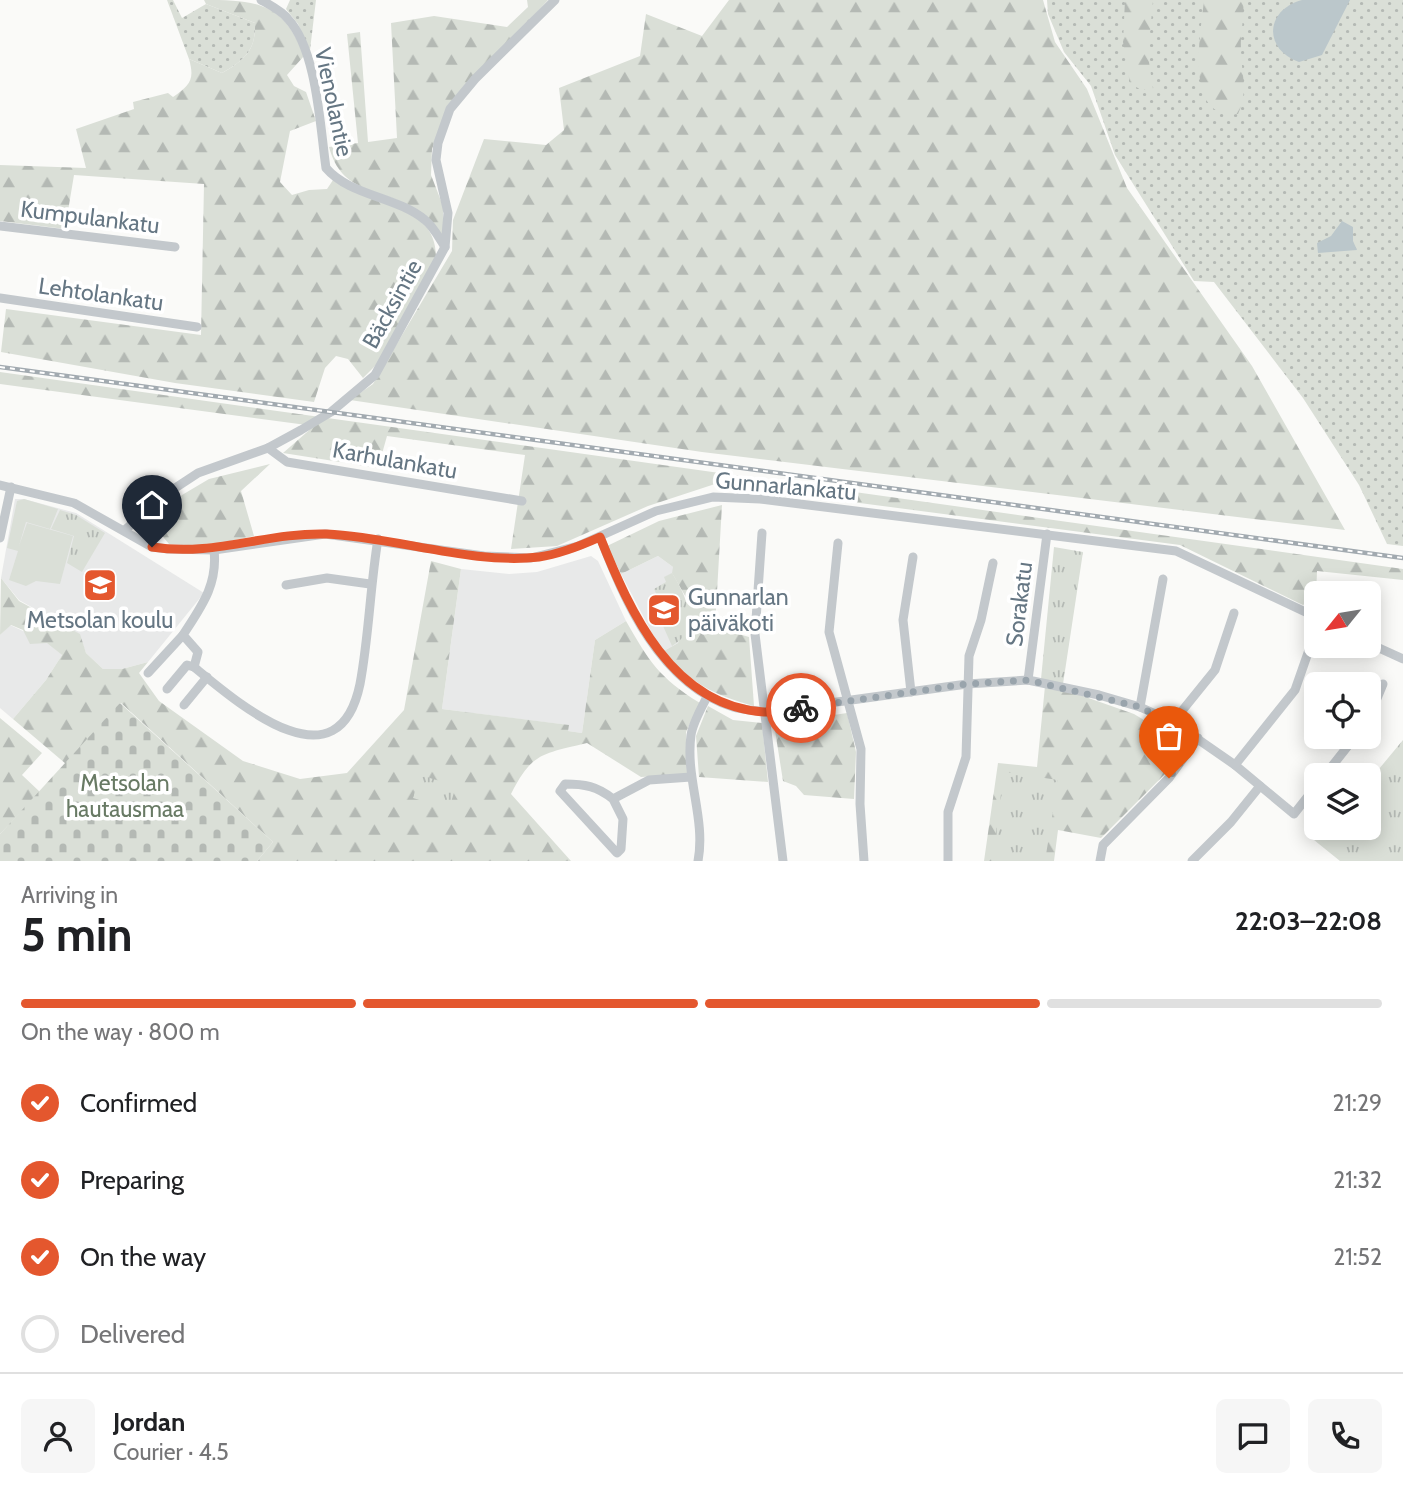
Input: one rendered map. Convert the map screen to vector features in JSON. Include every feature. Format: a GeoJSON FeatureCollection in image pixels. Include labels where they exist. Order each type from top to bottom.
{"type":"FeatureCollection","features":[{"type":"Feature","properties":{"kind":"street","name":"Vienolantie"},"geometry":{"type":"LineString","coordinates":[[261,0],[288,18],[298,34],[309,63],[326,168],[336,180],[405,207],[427,221],[444,247]]}},
{"type":"Feature","properties":{"kind":"street","name":"Bäcksintie"},"geometry":{"type":"LineString","coordinates":[[125,530],[166,494],[198,473],[268,448],[331,412],[375,374],[444,247],[448,213],[436,160],[438,143],[450,109],[475,79],[555,0]]}},
{"type":"Feature","properties":{"kind":"street","name":"Kumpulankatu"},"geometry":{"type":"LineString","coordinates":[[0,226],[175,247]]}},
{"type":"Feature","properties":{"kind":"street","name":"Lehtolankatu"},"geometry":{"type":"LineString","coordinates":[[0,298],[197,327]]}},
{"type":"Feature","properties":{"kind":"street","name":"Karhulankatu"},"geometry":{"type":"LineString","coordinates":[[268,448],[286,462],[522,501]]}},
{"type":"Feature","properties":{"kind":"street","name":"Gunnarlankatu"},"geometry":{"type":"LineString","coordinates":[[0,485],[74,503],[152,547],[214,550],[325,534],[378,539],[484,556],[531,558],[566,551],[656,511],[718,496],[760,499],[1176,551],[1304,611]]}},
{"type":"Feature","properties":{"kind":"street"},"geometry":{"type":"LineString","coordinates":[[0,538],[11,487]]}},
{"type":"Feature","properties":{"kind":"street"},"geometry":{"type":"LineString","coordinates":[[762,533],[755,634],[783,861]]}},
{"type":"Feature","properties":{"kind":"street","name":"Sorakatu"},"geometry":{"type":"LineString","coordinates":[[1028,680],[1048,534]]}},
{"type":"Feature","properties":{"kind":"street"},"geometry":{"type":"LineString","coordinates":[[600,537],[659,654],[681,676],[708,695],[733,707],[765,712],[848,703],[967,684],[1028,680],[1140,707],[1173,722],[1198,738],[1294,814],[1304,801]]}},
{"type":"Feature","properties":{"kind":"street"},"geometry":{"type":"LineString","coordinates":[[167,689],[187,665],[194,667],[275,726],[301,735],[323,735],[333,731],[347,717],[360,684],[370,584],[378,539]]}},
{"type":"Feature","properties":{"kind":"street"},"geometry":{"type":"LineString","coordinates":[[838,543],[829,632],[861,749],[860,804],[864,861]]}},
{"type":"Feature","properties":{"kind":"street"},"geometry":{"type":"LineString","coordinates":[[148,673],[183,635],[210,593],[215,575],[214,550]]}},
{"type":"Feature","properties":{"kind":"street"},"geometry":{"type":"LineString","coordinates":[[911,692],[903,620],[913,557]]}},
{"type":"Feature","properties":{"kind":"street"},"geometry":{"type":"LineString","coordinates":[[948,861],[948,812],[966,757],[969,656],[981,620],[993,562]]}},
{"type":"Feature","properties":{"kind":"street"},"geometry":{"type":"LineString","coordinates":[[286,584],[327,578],[370,584]]}},
{"type":"Feature","properties":{"kind":"street"},"geometry":{"type":"LineString","coordinates":[[1140,707],[1163,579]]}},
{"type":"Feature","properties":{"kind":"street"},"geometry":{"type":"LineString","coordinates":[[1173,722],[1215,670],[1234,613]]}},
{"type":"Feature","properties":{"kind":"street"},"geometry":{"type":"LineString","coordinates":[[183,635],[198,652],[194,667]]}},
{"type":"Feature","properties":{"kind":"street"},"geometry":{"type":"LineString","coordinates":[[1381,649],[1403,659]]}},
{"type":"Feature","properties":{"kind":"street"},"geometry":{"type":"LineString","coordinates":[[1235,765],[1295,690],[1306,658]]}},
{"type":"Feature","properties":{"kind":"street"},"geometry":{"type":"LineString","coordinates":[[184,705],[206,677]]}},
{"type":"Feature","properties":{"kind":"street"},"geometry":{"type":"LineString","coordinates":[[1381,689],[1383,684]]}},
{"type":"Feature","properties":{"kind":"street"},"geometry":{"type":"LineString","coordinates":[[698,861],[702,838],[691,777],[691,734],[708,695]]}},
{"type":"Feature","properties":{"kind":"street"},"geometry":{"type":"LineString","coordinates":[[1100,861],[1103,845],[1169,778],[1198,738]]}},
{"type":"Feature","properties":{"kind":"street"},"geometry":{"type":"LineString","coordinates":[[1334,763],[1346,749]]}},
{"type":"Feature","properties":{"kind":"street"},"geometry":{"type":"LineString","coordinates":[[613,799],[649,780],[691,777]]}},
{"type":"Feature","properties":{"kind":"street"},"geometry":{"type":"LineString","coordinates":[[565,784],[580,784],[596,787],[613,799],[623,819],[621,849],[617,853],[560,791],[565,784]]}},
{"type":"Feature","properties":{"kind":"street"},"geometry":{"type":"LineString","coordinates":[[1192,861],[1231,822],[1260,786]]}},
{"type":"Feature","properties":{"kind":"shaded area"},"geometry":{"type":"Polygon","coordinates":[[[1302,0],[1350,0],[1322,55],[1299,62],[1279,48],[1273,30],[1281,12],[1302,0]]]}},
{"type":"Feature","properties":{"kind":"shaded area"},"geometry":{"type":"Polygon","coordinates":[[[1342,221],[1353,227],[1353,241],[1357,250],[1318,253],[1317,243],[1331,236],[1342,221]]]}},
{"type":"Feature","properties":{"kind":"shaded area","name":"Metsolan koulu"},"geometry":{"type":"Polygon","coordinates":[[[15,499],[76,513],[204,593],[148,662],[122,669],[103,669],[86,653],[79,634],[19,600],[1,578],[15,499]]]}},
{"type":"Feature","properties":{"kind":"shaded area"},"geometry":{"type":"Polygon","coordinates":[[[591,556],[598,561],[626,621],[595,640],[582,733],[568,731],[568,725],[442,709],[461,569],[509,574],[537,572],[591,556]]]}},
{"type":"Feature","properties":{"kind":"shaded area","name":"Gunnarlan päiväkoti"},"geometry":{"type":"Polygon","coordinates":[[[658,556],[673,567],[678,643],[662,652],[621,574],[658,556]]]}},
{"type":"Feature","properties":{"kind":"shaded area"},"geometry":{"type":"Polygon","coordinates":[[[10,625],[47,642],[62,655],[46,680],[13,719],[0,708],[0,635],[10,625]]]}},
{"type":"Feature","properties":{"kind":"green space"},"geometry":{"type":"Polygon","coordinates":[[[167,0],[173,0],[182,18],[206,4],[255,23],[251,47],[243,59],[222,73],[189,59],[167,0]]]}},
{"type":"Feature","properties":{"kind":"green space"},"geometry":{"type":"Polygon","coordinates":[[[204,0],[239,1],[266,8],[287,24],[296,38],[304,56],[287,75],[294,86],[306,92],[316,121],[290,131],[280,182],[292,195],[327,189],[333,180],[413,215],[425,225],[433,239],[436,257],[377,364],[363,378],[348,359],[336,356],[325,368],[314,402],[175,383],[1,352],[6,309],[201,335],[204,184],[74,175],[65,229],[0,221],[0,165],[86,168],[76,129],[134,109],[133,102],[168,93],[173,97],[190,81],[189,59],[222,73],[237,64],[251,47],[255,23],[206,4],[204,0]]]}},
{"type":"Feature","properties":{"kind":"green space"},"geometry":{"type":"Polygon","coordinates":[[[290,0],[316,0],[310,50],[298,24],[286,9],[290,0]]]}},
{"type":"Feature","properties":{"kind":"green space"},"geometry":{"type":"Polygon","coordinates":[[[527,0],[548,0],[447,110],[432,149],[431,175],[443,206],[443,236],[415,209],[352,182],[343,174],[329,147],[358,143],[347,34],[360,32],[368,142],[397,138],[391,23],[434,16],[507,27],[528,7],[527,0]]]}},
{"type":"Feature","properties":{"kind":"green space"},"geometry":{"type":"Polygon","coordinates":[[[729,0],[1043,0],[1055,42],[1087,89],[1127,188],[1252,366],[1345,530],[702,452],[350,400],[373,384],[452,251],[453,220],[484,139],[546,145],[564,130],[559,88],[640,56],[646,14],[702,36],[729,0]]]}},
{"type":"Feature","properties":{"kind":"green space"},"geometry":{"type":"Polygon","coordinates":[[[1047,0],[1403,0],[1403,546],[1387,544],[1359,485],[1303,398],[1214,282],[1194,281],[1115,155],[1091,86],[1064,52],[1048,14],[1047,0]]]}},
{"type":"Feature","properties":{"kind":"green space"},"geometry":{"type":"Polygon","coordinates":[[[1125,0],[1153,0],[1148,55],[1153,89],[1142,90],[1130,84],[1123,42],[1125,0]]]}},
{"type":"Feature","properties":{"kind":"green space"},"geometry":{"type":"Polygon","coordinates":[[[1204,0],[1243,0],[1241,43],[1244,90],[1238,114],[1221,112],[1209,104],[1202,90],[1199,52],[1204,0]]]}},
{"type":"Feature","properties":{"kind":"green space"},"geometry":{"type":"Polygon","coordinates":[[[0,372],[1403,569],[1403,580],[1317,571],[1317,581],[1304,581],[1303,605],[1180,545],[715,484],[648,506],[557,546],[511,549],[525,455],[387,436],[378,468],[283,453],[314,426],[0,384],[0,372]]]}},
{"type":"Feature","properties":{"kind":"green space"},"geometry":{"type":"Polygon","coordinates":[[[270,464],[241,491],[254,536],[207,546],[169,544],[154,526],[182,495],[209,479],[270,464]]]}},
{"type":"Feature","properties":{"kind":"green space"},"geometry":{"type":"Polygon","coordinates":[[[24,499],[58,509],[50,529],[26,522],[19,546],[27,523],[73,536],[60,584],[36,581],[26,586],[9,580],[18,551],[7,548],[17,501],[24,499]]]}},
{"type":"Feature","properties":{"kind":"green space"},"geometry":{"type":"Polygon","coordinates":[[[722,505],[715,627],[749,637],[754,706],[714,692],[684,672],[662,652],[678,643],[688,601],[672,573],[673,567],[658,556],[621,574],[607,546],[659,521],[722,505]]]}},
{"type":"Feature","properties":{"kind":"green space"},"geometry":{"type":"Polygon","coordinates":[[[60,510],[76,515],[105,533],[82,572],[67,563],[74,536],[51,529],[60,510]]]}},
{"type":"Feature","properties":{"kind":"green space"},"geometry":{"type":"Polygon","coordinates":[[[1054,547],[1083,552],[1063,684],[1041,679],[1054,547]]]}},
{"type":"Feature","properties":{"kind":"green space"},"geometry":{"type":"Polygon","coordinates":[[[431,561],[461,569],[442,709],[569,725],[568,731],[582,733],[595,640],[626,621],[656,668],[700,703],[686,732],[687,774],[641,777],[587,743],[549,753],[533,762],[518,780],[511,794],[571,861],[257,861],[273,842],[121,703],[66,764],[13,719],[46,680],[62,655],[47,643],[30,644],[23,630],[11,625],[0,635],[1,578],[19,601],[80,634],[86,653],[103,669],[122,669],[148,662],[139,673],[159,701],[243,761],[300,779],[347,773],[404,710],[431,561]]]}},
{"type":"Feature","properties":{"kind":"green space"},"geometry":{"type":"Polygon","coordinates":[[[672,573],[686,601],[689,621],[687,631],[672,646],[663,626],[668,624],[654,589],[666,582],[664,577],[672,573]]]}},
{"type":"Feature","properties":{"kind":"green space"},"geometry":{"type":"Polygon","coordinates":[[[1046,676],[1080,695],[1134,714],[1187,746],[1165,774],[1101,838],[1058,830],[1054,861],[984,861],[998,763],[1037,767],[1046,676]]]}},
{"type":"Feature","properties":{"kind":"green space","name":"Metsolan hautausmaa"},"geometry":{"type":"Polygon","coordinates":[[[120,703],[273,842],[257,861],[0,861],[0,834],[120,703]]]}},
{"type":"Feature","properties":{"kind":"green space"},"geometry":{"type":"Polygon","coordinates":[[[708,706],[733,720],[762,723],[768,782],[699,777],[696,736],[708,706]]]}},
{"type":"Feature","properties":{"kind":"green space"},"geometry":{"type":"Polygon","coordinates":[[[847,713],[856,752],[854,799],[804,795],[796,786],[783,781],[774,724],[847,713]]]}},
{"type":"Feature","properties":{"kind":"green space"},"geometry":{"type":"Polygon","coordinates":[[[0,718],[42,753],[22,775],[40,792],[0,834],[0,718]]]}},
{"type":"Feature","properties":{"kind":"green space"},"geometry":{"type":"Polygon","coordinates":[[[1403,740],[1403,861],[1340,861],[1314,840],[1381,840],[1381,767],[1403,740]]]}},
{"type":"Feature","properties":{"kind":"green space"},"geometry":{"type":"Polygon","coordinates":[[[1004,772],[1058,780],[1045,861],[992,861],[1004,772]]]}},
{"type":"Feature","properties":{"kind":"green space"},"geometry":{"type":"Polygon","coordinates":[[[420,775],[456,786],[449,809],[413,798],[420,775]]]}},
{"type":"Feature","properties":{"kind":"railway"},"geometry":{"type":"LineString","coordinates":[[0,367],[1403,558]]}},
{"type":"Feature","properties":{"kind":"way so far"},"geometry":{"type":"LineString","coordinates":[[801,708],[967,684],[1028,680],[1140,707],[1173,722],[1198,738],[1169,778]]}},
{"type":"Feature","properties":{"kind":"place","name":"Metsolan koulu"},"geometry":{"type":"Point","coordinates":[100,585]}},
{"type":"Feature","properties":{"kind":"place","name":"Gunnarlan päiväkoti"},"geometry":{"type":"Point","coordinates":[664,610]}},
{"type":"Feature","properties":{"kind":"route"},"geometry":{"type":"LineString","coordinates":[[152,547],[214,550],[325,534],[378,539],[484,556],[531,558],[553,555],[600,537],[646,633],[659,654],[681,676],[708,695],[733,707],[765,712],[801,708]]}}]}
